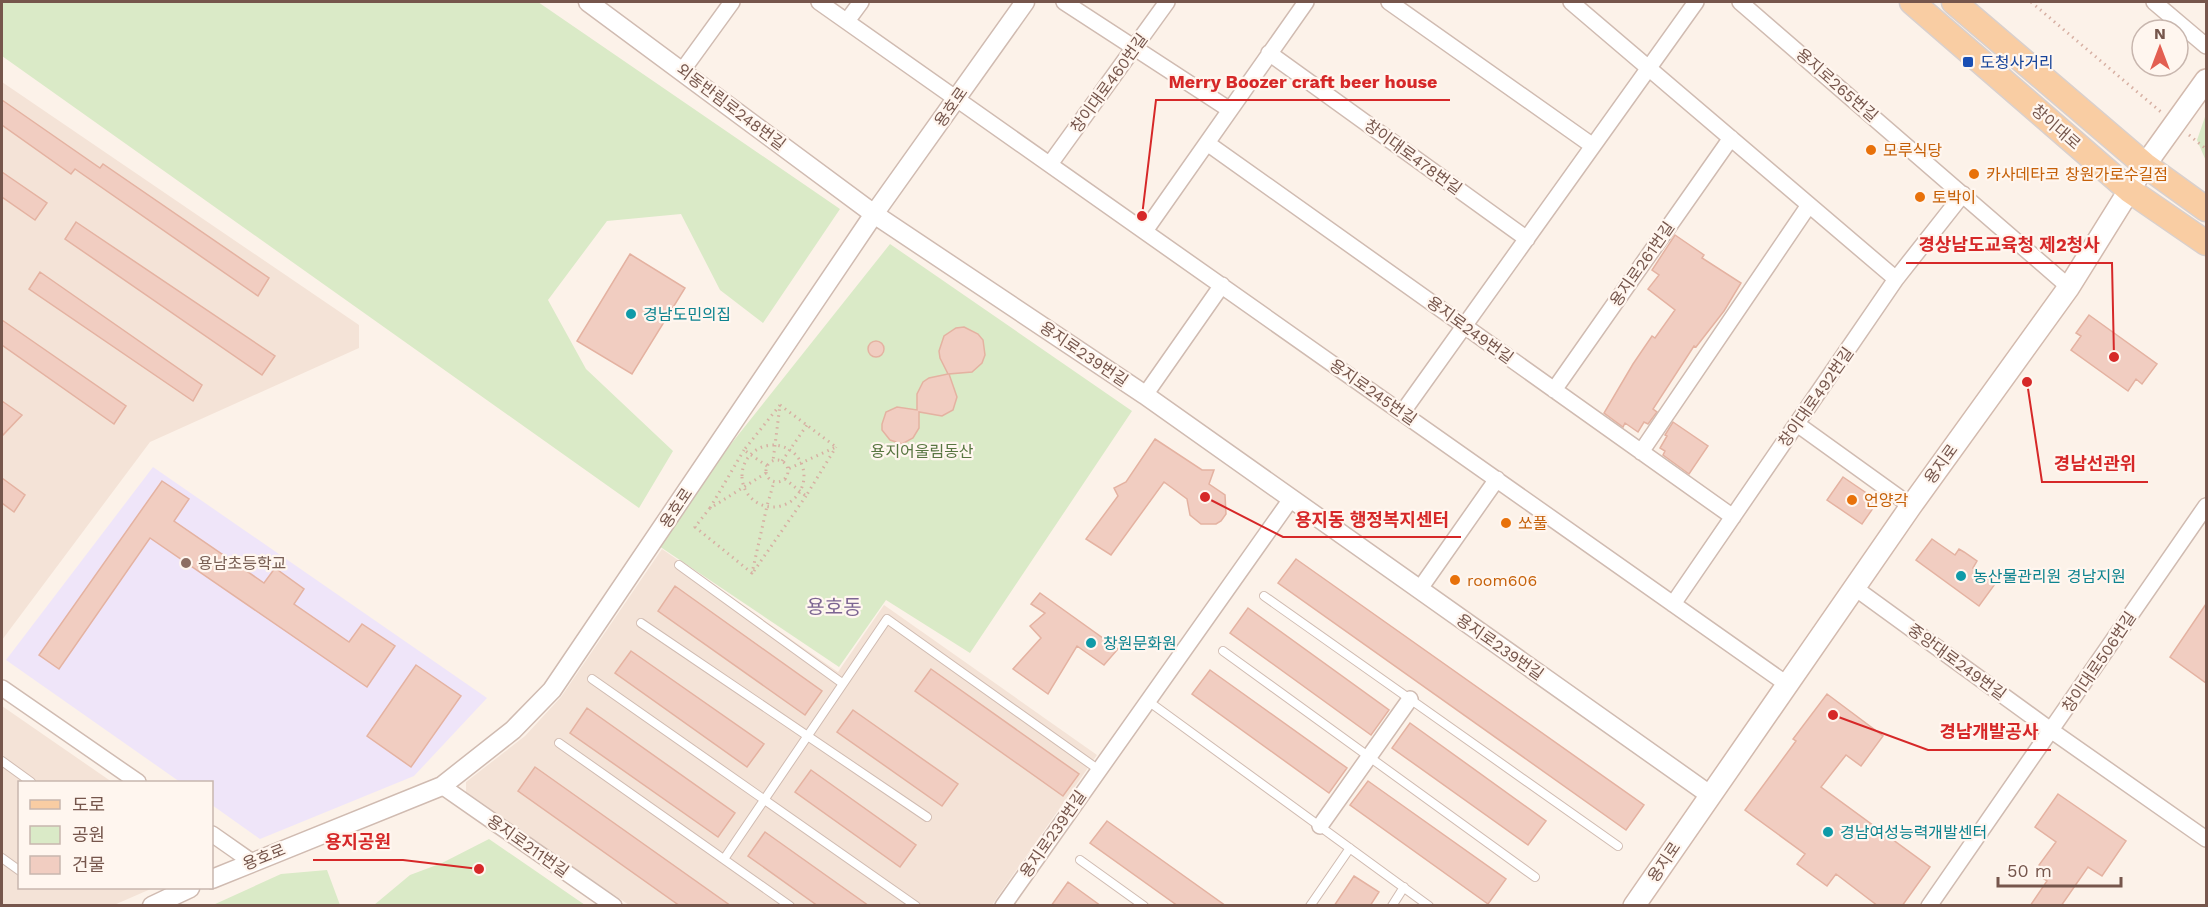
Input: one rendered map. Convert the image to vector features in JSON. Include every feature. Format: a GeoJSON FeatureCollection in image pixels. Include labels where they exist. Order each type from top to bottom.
{"type":"FeatureCollection","features":[{"type":"Feature","properties":{"kind":"main road","name":"창이대로"},"geometry":{"type":"LineString","coordinates":[[1912,2],[2129,190],[2206,243]]}},
{"type":"Feature","properties":{"kind":"main road","name":"창이대로"},"geometry":{"type":"LineString","coordinates":[[1954,2],[2145,165],[2206,209]]}},
{"type":"Feature","properties":{"kind":"main road","name":"용지로"},"geometry":{"type":"LineString","coordinates":[[1634,906],[1911,506],[2069,287],[2145,165],[2206,80]]}},
{"type":"Feature","properties":{"kind":"street","name":"외동반림로248번길"},"geometry":{"type":"LineString","coordinates":[[588,2],[874,214]]}},
{"type":"Feature","properties":{"kind":"street"},"geometry":{"type":"LineString","coordinates":[[682,71],[732,2]]}},
{"type":"Feature","properties":{"kind":"street","name":"용지로245번길"},"geometry":{"type":"LineString","coordinates":[[819,2],[1788,685]]}},
{"type":"Feature","properties":{"kind":"street"},"geometry":{"type":"LineString","coordinates":[[848,21],[861,2]]}},
{"type":"Feature","properties":{"kind":"street","name":"용호로"},"geometry":{"type":"LineString","coordinates":[[213,879],[442,786],[513,730],[552,690],[874,214],[1025,2]]}},
{"type":"Feature","properties":{"kind":"street"},"geometry":{"type":"LineString","coordinates":[[1064,2],[1230,110]]}},
{"type":"Feature","properties":{"kind":"street","name":"창이대로460번길"},"geometry":{"type":"LineString","coordinates":[[1050,164],[1167,2]]}},
{"type":"Feature","properties":{"kind":"street"},"geometry":{"type":"LineString","coordinates":[[1145,231],[1306,2]]}},
{"type":"Feature","properties":{"kind":"street"},"geometry":{"type":"LineString","coordinates":[[1389,2],[1593,147]]}},
{"type":"Feature","properties":{"kind":"street"},"geometry":{"type":"LineString","coordinates":[[1571,2],[1896,279]]}},
{"type":"Feature","properties":{"kind":"street"},"geometry":{"type":"LineString","coordinates":[[1402,412],[1696,2]]}},
{"type":"Feature","properties":{"kind":"street","name":"용지로265번길"},"geometry":{"type":"LineString","coordinates":[[1740,2],[2069,287]]}},
{"type":"Feature","properties":{"kind":"street"},"geometry":{"type":"LineString","coordinates":[[2154,2],[2206,46]]}},
{"type":"Feature","properties":{"kind":"street","name":"창이대로478번길"},"geometry":{"type":"LineString","coordinates":[[1269,53],[1527,239]]}},
{"type":"Feature","properties":{"kind":"street","name":"용지로261번길"},"geometry":{"type":"LineString","coordinates":[[1554,390],[1731,138]]}},
{"type":"Feature","properties":{"kind":"street","name":"용지로249번길"},"geometry":{"type":"LineString","coordinates":[[1207,143],[1732,517]]}},
{"type":"Feature","properties":{"kind":"street","name":"창이대로492번길"},"geometry":{"type":"LineString","coordinates":[[1673,604],[1896,279],[1963,194]]}},
{"type":"Feature","properties":{"kind":"street"},"geometry":{"type":"LineString","coordinates":[[1641,452],[1809,205]]}},
{"type":"Feature","properties":{"kind":"street","name":"용지로239번길"},"geometry":{"type":"LineString","coordinates":[[874,214],[1145,395],[1710,795]]}},
{"type":"Feature","properties":{"kind":"street"},"geometry":{"type":"LineString","coordinates":[[1145,395],[1222,285]]}},
{"type":"Feature","properties":{"kind":"street"},"geometry":{"type":"LineString","coordinates":[[1797,424],[1911,506]]}},
{"type":"Feature","properties":{"kind":"street"},"geometry":{"type":"LineString","coordinates":[[1419,590],[1497,479]]}},
{"type":"Feature","properties":{"kind":"street","name":"용지로239번길"},"geometry":{"type":"LineString","coordinates":[[1009,903],[1099,770],[1291,499]]}},
{"type":"Feature","properties":{"kind":"street","name":"창이대로506번길"},"geometry":{"type":"LineString","coordinates":[[1929,906],[2206,506]]}},
{"type":"Feature","properties":{"kind":"street","name":"중앙대로249번길"},"geometry":{"type":"LineString","coordinates":[[1855,588],[2206,839]]}},
{"type":"Feature","properties":{"kind":"street"},"geometry":{"type":"LineString","coordinates":[[2,688],[135,781]]}},
{"type":"Feature","properties":{"kind":"street"},"geometry":{"type":"LineString","coordinates":[[1320,826],[1410,699]]}},
{"type":"Feature","properties":{"kind":"street","name":"용지로211번길"},"geometry":{"type":"LineString","coordinates":[[442,786],[614,906]]}},
{"type":"Feature","properties":{"kind":"street"},"geometry":{"type":"LineString","coordinates":[[213,835],[252,862]]}},
{"type":"Feature","properties":{"kind":"street"},"geometry":{"type":"LineString","coordinates":[[152,906],[188,889]]}},
{"type":"Feature","properties":{"kind":"lane"},"geometry":{"type":"LineString","coordinates":[[679,565],[842,683]]}},
{"type":"Feature","properties":{"kind":"lane"},"geometry":{"type":"LineString","coordinates":[[1264,596],[1618,846]]}},
{"type":"Feature","properties":{"kind":"lane"},"geometry":{"type":"LineString","coordinates":[[724,859],[887,619],[1099,770]]}},
{"type":"Feature","properties":{"kind":"lane"},"geometry":{"type":"LineString","coordinates":[[641,623],[927,817]]}},
{"type":"Feature","properties":{"kind":"lane"},"geometry":{"type":"LineString","coordinates":[[1223,651],[1535,877]]}},
{"type":"Feature","properties":{"kind":"lane"},"geometry":{"type":"LineString","coordinates":[[592,679],[916,906]]}},
{"type":"Feature","properties":{"kind":"lane"},"geometry":{"type":"LineString","coordinates":[[1148,701],[1429,906]]}},
{"type":"Feature","properties":{"kind":"lane"},"geometry":{"type":"LineString","coordinates":[[559,743],[790,906]]}},
{"type":"Feature","properties":{"kind":"lane"},"geometry":{"type":"LineString","coordinates":[[2,761],[28,781]]}},
{"type":"Feature","properties":{"kind":"lane"},"geometry":{"type":"LineString","coordinates":[[1310,906],[1350,848]]}},
{"type":"Feature","properties":{"kind":"lane"},"geometry":{"type":"LineString","coordinates":[[2,858],[18,870]]}},
{"type":"Feature","properties":{"kind":"lane"},"geometry":{"type":"LineString","coordinates":[[1080,860],[1144,906]]}},
{"type":"Feature","properties":{"kind":"lane"},"geometry":{"type":"LineString","coordinates":[[1392,906],[1404,887]]}},
{"type":"Feature","properties":{"kind":"path"},"geometry":{"type":"LineString","coordinates":[[2031,2],[2206,149]]}},
{"type":"Feature","properties":{"kind":"path"},"geometry":{"type":"LineString","coordinates":[[780,405],[836,447]]}},
{"type":"Feature","properties":{"kind":"path"},"geometry":{"type":"LineString","coordinates":[[772,461],[780,405]]}},
{"type":"Feature","properties":{"kind":"path"},"geometry":{"type":"LineString","coordinates":[[752,573],[695,527],[709,509],[744,450],[780,405]]}},
{"type":"Feature","properties":{"kind":"path"},"geometry":{"type":"LineString","coordinates":[[782,461],[807,425]]}},
{"type":"Feature","properties":{"kind":"path"},"geometry":{"type":"LineString","coordinates":[[775,445],[790,450],[801,463],[804,481],[795,498],[777,507],[767,506],[749,496],[744,487],[743,469],[751,454],[766,446],[775,445]]}},
{"type":"Feature","properties":{"kind":"path"},"geometry":{"type":"LineString","coordinates":[[785,478],[788,469],[836,447]]}},
{"type":"Feature","properties":{"kind":"path"},"geometry":{"type":"LineString","coordinates":[[752,573],[806,496],[836,447]]}},
{"type":"Feature","properties":{"kind":"path"},"geometry":{"type":"LineString","coordinates":[[744,450],[767,465]]}},
{"type":"Feature","properties":{"kind":"path"},"geometry":{"type":"LineString","coordinates":[[774,482],[766,473],[767,465],[772,461],[782,461]]}},
{"type":"Feature","properties":{"kind":"path"},"geometry":{"type":"LineString","coordinates":[[782,461],[788,469]]}},
{"type":"Feature","properties":{"kind":"path"},"geometry":{"type":"LineString","coordinates":[[709,509],[766,473]]}},
{"type":"Feature","properties":{"kind":"path"},"geometry":{"type":"LineString","coordinates":[[785,478],[806,496]]}},
{"type":"Feature","properties":{"kind":"path"},"geometry":{"type":"LineString","coordinates":[[774,482],[785,478]]}},
{"type":"Feature","properties":{"kind":"path"},"geometry":{"type":"LineString","coordinates":[[752,573],[774,482]]}},
{"type":"Feature","properties":{"kind":"shaded area"},"geometry":{"type":"Polygon","coordinates":[[[2,82],[359,325],[359,348],[150,442],[2,640],[2,82]]]}},
{"type":"Feature","properties":{"kind":"shaded area","name":"용남초등학교"},"geometry":{"type":"Polygon","coordinates":[[[153,467],[487,698],[414,776],[260,839],[213,806],[213,781],[179,781],[6,660],[153,467]]]}},
{"type":"Feature","properties":{"kind":"shaded area"},"geometry":{"type":"Polygon","coordinates":[[[662,549],[838,672],[884,605],[1097,755],[992,905],[629,905],[466,795],[466,782],[525,736],[561,697],[662,549]]]}},
{"type":"Feature","properties":{"kind":"shaded area"},"geometry":{"type":"Polygon","coordinates":[[[2,706],[111,781],[18,781],[18,889],[151,889],[114,905],[2,905],[2,706]]]}},
{"type":"Feature","properties":{"kind":"green space"},"geometry":{"type":"Polygon","coordinates":[[[2,2],[538,2],[840,209],[763,323],[720,290],[681,214],[607,221],[548,300],[586,369],[673,451],[639,508],[2,56],[2,2]]]}},
{"type":"Feature","properties":{"kind":"green space"},"geometry":{"type":"Polygon","coordinates":[[[2206,114],[2206,161],[2197,140],[2206,114]]]}},
{"type":"Feature","properties":{"kind":"green space","name":"용지어울림동산"},"geometry":{"type":"Polygon","coordinates":[[[890,244],[1132,411],[970,653],[886,600],[839,667],[653,542],[890,244]]]}},
{"type":"Feature","properties":{"kind":"green space"},"geometry":{"type":"Polygon","coordinates":[[[489,839],[585,905],[374,905],[410,875],[442,863],[489,839]]]}},
{"type":"Feature","properties":{"kind":"green space"},"geometry":{"type":"Polygon","coordinates":[[[327,870],[340,905],[213,905],[281,874],[327,870]]]}},
{"type":"Feature","properties":{"kind":"building"},"geometry":{"type":"Polygon","coordinates":[[[2,100],[100,168],[103,164],[269,278],[258,296],[75,169],[71,174],[2,125],[2,100]]]}},
{"type":"Feature","properties":{"kind":"building"},"geometry":{"type":"Polygon","coordinates":[[[2,172],[47,203],[35,220],[2,197],[2,172]]]}},
{"type":"Feature","properties":{"kind":"building"},"geometry":{"type":"Polygon","coordinates":[[[76,222],[275,356],[262,375],[65,239],[76,222]]]}},
{"type":"Feature","properties":{"kind":"building"},"geometry":{"type":"Polygon","coordinates":[[[1675,235],[1704,255],[1702,258],[1741,283],[1724,311],[1696,347],[1694,346],[1653,409],[1657,412],[1648,424],[1644,422],[1638,432],[1625,423],[1623,427],[1604,413],[1652,336],[1655,338],[1675,310],[1648,289],[1659,275],[1652,270],[1675,235]]]}},
{"type":"Feature","properties":{"kind":"building","name":"경남도민의집"},"geometry":{"type":"Polygon","coordinates":[[[630,254],[685,288],[632,374],[577,341],[630,254]]]}},
{"type":"Feature","properties":{"kind":"building"},"geometry":{"type":"Polygon","coordinates":[[[40,272],[202,385],[193,401],[29,289],[40,272]]]}},
{"type":"Feature","properties":{"kind":"building"},"geometry":{"type":"Polygon","coordinates":[[[2089,315],[2157,364],[2142,384],[2136,379],[2128,391],[2071,350],[2081,336],[2076,333],[2089,315]]]}},
{"type":"Feature","properties":{"kind":"building"},"geometry":{"type":"Polygon","coordinates":[[[2,320],[126,406],[114,424],[2,345],[2,320]]]}},
{"type":"Feature","properties":{"kind":"building"},"geometry":{"type":"Polygon","coordinates":[[[964,327],[978,334],[983,340],[985,355],[982,363],[972,372],[949,374],[957,397],[953,410],[942,416],[919,412],[919,428],[913,438],[902,444],[890,440],[882,430],[886,412],[897,407],[917,410],[917,394],[923,382],[929,378],[948,374],[939,351],[944,336],[956,328],[964,327]]]}},
{"type":"Feature","properties":{"kind":"building"},"geometry":{"type":"Polygon","coordinates":[[[876,341],[884,349],[876,357],[868,349],[876,341]]]}},
{"type":"Feature","properties":{"kind":"building"},"geometry":{"type":"Polygon","coordinates":[[[2,401],[22,415],[2,436],[2,401]]]}},
{"type":"Feature","properties":{"kind":"building"},"geometry":{"type":"Polygon","coordinates":[[[1673,422],[1708,446],[1689,474],[1663,455],[1665,451],[1660,448],[1673,422]]]}},
{"type":"Feature","properties":{"kind":"building"},"geometry":{"type":"Polygon","coordinates":[[[1155,439],[1202,470],[1214,470],[1209,484],[1225,495],[1226,514],[1216,524],[1201,524],[1190,515],[1187,499],[1164,482],[1111,555],[1086,539],[1118,496],[1114,488],[1126,482],[1155,439]]]}},
{"type":"Feature","properties":{"kind":"building","name":"언양각"},"geometry":{"type":"Polygon","coordinates":[[[1843,477],[1878,501],[1862,524],[1827,500],[1843,477]]]}},
{"type":"Feature","properties":{"kind":"building"},"geometry":{"type":"Polygon","coordinates":[[[2,478],[25,495],[14,512],[2,503],[2,478]]]}},
{"type":"Feature","properties":{"kind":"building"},"geometry":{"type":"Polygon","coordinates":[[[162,481],[189,499],[174,521],[264,583],[275,568],[304,589],[294,604],[349,642],[362,624],[395,646],[367,687],[150,538],[59,669],[39,655],[162,481]]]}},
{"type":"Feature","properties":{"kind":"building","name":"농산물관리원 경남지원"},"geometry":{"type":"Polygon","coordinates":[[[1932,539],[1955,555],[1959,549],[1977,561],[1973,568],[1995,584],[1979,606],[1916,560],[1932,539]]]}},
{"type":"Feature","properties":{"kind":"building"},"geometry":{"type":"Polygon","coordinates":[[[1296,559],[1644,805],[1626,830],[1278,583],[1296,559]]]}},
{"type":"Feature","properties":{"kind":"building"},"geometry":{"type":"Polygon","coordinates":[[[675,586],[822,691],[805,715],[658,611],[675,586]]]}},
{"type":"Feature","properties":{"kind":"building","name":"창원문화원"},"geometry":{"type":"Polygon","coordinates":[[[1040,593],[1118,649],[1104,665],[1077,646],[1048,694],[1013,669],[1041,638],[1030,626],[1045,613],[1031,604],[1040,593]]]}},
{"type":"Feature","properties":{"kind":"building"},"geometry":{"type":"Polygon","coordinates":[[[2206,604],[2206,683],[2170,657],[2206,604]]]}},
{"type":"Feature","properties":{"kind":"building"},"geometry":{"type":"Polygon","coordinates":[[[1248,608],[1389,710],[1371,735],[1230,633],[1248,608]]]}},
{"type":"Feature","properties":{"kind":"building"},"geometry":{"type":"Polygon","coordinates":[[[631,651],[764,744],[747,767],[615,673],[631,651]]]}},
{"type":"Feature","properties":{"kind":"building"},"geometry":{"type":"Polygon","coordinates":[[[416,665],[461,696],[411,767],[367,736],[416,665]]]}},
{"type":"Feature","properties":{"kind":"building"},"geometry":{"type":"Polygon","coordinates":[[[931,669],[1079,774],[1063,796],[915,691],[931,669]]]}},
{"type":"Feature","properties":{"kind":"building"},"geometry":{"type":"Polygon","coordinates":[[[1210,670],[1347,768],[1329,793],[1192,694],[1210,670]]]}},
{"type":"Feature","properties":{"kind":"building","name":"경남여성능력개발센터"},"geometry":{"type":"Polygon","coordinates":[[[1827,694],[1883,736],[1861,766],[1846,755],[1821,787],[1930,867],[1902,906],[1878,906],[1836,874],[1827,886],[1797,864],[1805,854],[1745,810],[1796,741],[1793,739],[1827,694]]]}},
{"type":"Feature","properties":{"kind":"building"},"geometry":{"type":"Polygon","coordinates":[[[587,708],[735,813],[718,837],[570,733],[587,708]]]}},
{"type":"Feature","properties":{"kind":"building"},"geometry":{"type":"Polygon","coordinates":[[[853,710],[958,784],[942,806],[837,732],[853,710]]]}},
{"type":"Feature","properties":{"kind":"building"},"geometry":{"type":"Polygon","coordinates":[[[1410,723],[1546,821],[1528,845],[1392,748],[1410,723]]]}},
{"type":"Feature","properties":{"kind":"building"},"geometry":{"type":"Polygon","coordinates":[[[535,767],[731,906],[680,906],[518,791],[535,767]]]}},
{"type":"Feature","properties":{"kind":"building"},"geometry":{"type":"Polygon","coordinates":[[[811,770],[916,845],[900,867],[795,792],[811,770]]]}},
{"type":"Feature","properties":{"kind":"building"},"geometry":{"type":"Polygon","coordinates":[[[1368,781],[1506,879],[1488,904],[1350,805],[1368,781]]]}},
{"type":"Feature","properties":{"kind":"building"},"geometry":{"type":"Polygon","coordinates":[[[2058,794],[2126,841],[2102,876],[2088,867],[2061,906],[2030,906],[2047,881],[2038,875],[2043,868],[2039,865],[2056,842],[2035,827],[2058,794]]]}},
{"type":"Feature","properties":{"kind":"building"},"geometry":{"type":"Polygon","coordinates":[[[1107,821],[1226,906],[1178,906],[1090,843],[1107,821]]]}},
{"type":"Feature","properties":{"kind":"building"},"geometry":{"type":"Polygon","coordinates":[[[765,832],[869,906],[818,906],[748,856],[765,832]]]}},
{"type":"Feature","properties":{"kind":"building"},"geometry":{"type":"Polygon","coordinates":[[[1354,876],[1379,892],[1370,906],[1334,906],[1354,876]]]}},
{"type":"Feature","properties":{"kind":"building"},"geometry":{"type":"Polygon","coordinates":[[[1068,882],[1101,906],[1051,906],[1068,882]]]}},
{"type":"Feature","properties":{"kind":"place","name":"도청사거리"},"geometry":{"type":"Point","coordinates":[1968,62]}},
{"type":"Feature","properties":{"kind":"place","name":"모루식당"},"geometry":{"type":"Point","coordinates":[1871,150]}},
{"type":"Feature","properties":{"kind":"place","name":"카사데타코 창원가로수길점"},"geometry":{"type":"Point","coordinates":[1974,174]}},
{"type":"Feature","properties":{"kind":"place","name":"토박이"},"geometry":{"type":"Point","coordinates":[1920,197]}},
{"type":"Feature","properties":{"kind":"place","name":"Merry Boozer craft beer house"},"geometry":{"type":"Point","coordinates":[1142,216]}},
{"type":"Feature","properties":{"kind":"place","name":"경남도민의집"},"geometry":{"type":"Point","coordinates":[631,314]}},
{"type":"Feature","properties":{"kind":"place","name":"경상남도교육청 제2청사"},"geometry":{"type":"Point","coordinates":[2114,357]}},
{"type":"Feature","properties":{"kind":"place","name":"경남선관위"},"geometry":{"type":"Point","coordinates":[2027,382]}},
{"type":"Feature","properties":{"kind":"place","name":"용지동 행정복지센터"},"geometry":{"type":"Point","coordinates":[1205,497]}},
{"type":"Feature","properties":{"kind":"place","name":"언양각"},"geometry":{"type":"Point","coordinates":[1852,500]}},
{"type":"Feature","properties":{"kind":"place","name":"쏘풀"},"geometry":{"type":"Point","coordinates":[1506,523]}},
{"type":"Feature","properties":{"kind":"place","name":"용남초등학교"},"geometry":{"type":"Point","coordinates":[186,563]}},
{"type":"Feature","properties":{"kind":"place","name":"농산물관리원 경남지원"},"geometry":{"type":"Point","coordinates":[1961,576]}},
{"type":"Feature","properties":{"kind":"place","name":"room606"},"geometry":{"type":"Point","coordinates":[1455,580]}},
{"type":"Feature","properties":{"kind":"place","name":"창원문화원"},"geometry":{"type":"Point","coordinates":[1091,643]}},
{"type":"Feature","properties":{"kind":"place","name":"경남개발공사"},"geometry":{"type":"Point","coordinates":[1833,715]}},
{"type":"Feature","properties":{"kind":"place","name":"경남여성능력개발센터"},"geometry":{"type":"Point","coordinates":[1828,832]}},
{"type":"Feature","properties":{"kind":"place","name":"용지공원"},"geometry":{"type":"Point","coordinates":[479,869]}},
{"type":"Feature","properties":{"kind":"district","name":"용호동"},"geometry":{"type":"Point","coordinates":[834,607]}}]}
